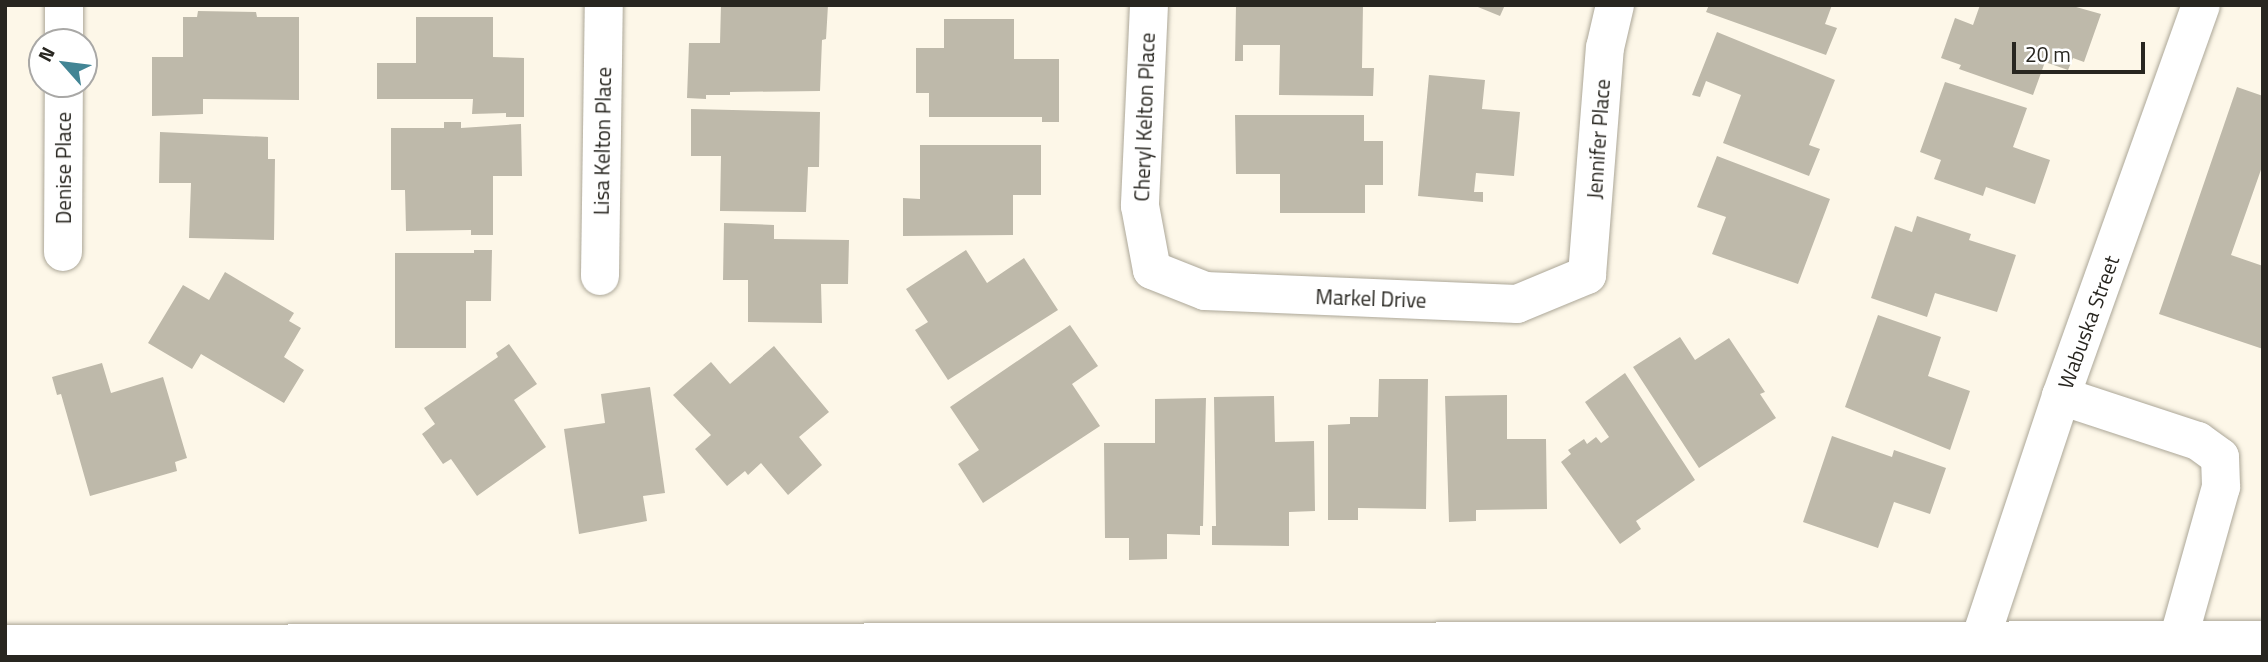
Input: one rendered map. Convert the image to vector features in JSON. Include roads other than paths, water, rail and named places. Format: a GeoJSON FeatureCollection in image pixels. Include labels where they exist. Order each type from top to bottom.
{"type":"FeatureCollection","features":[{"type":"Feature","properties":{"kind":"street"},"geometry":{"type":"LineString","coordinates":[[64,5],[64,28]]}},
{"type":"Feature","properties":{"kind":"street","name":"Lisa Kelton Place"},"geometry":{"type":"LineString","coordinates":[[600,276],[604,5]]}},
{"type":"Feature","properties":{"kind":"street","name":"Cheryl Kelton Place"},"geometry":{"type":"LineString","coordinates":[[1149,5],[1140,206],[1152,270]]}},
{"type":"Feature","properties":{"kind":"street","name":"Jennifer Place"},"geometry":{"type":"LineString","coordinates":[[1587,275],[1605,48],[1615,5]]}},
{"type":"Feature","properties":{"kind":"street","name":"Wabuska Street"},"geometry":{"type":"LineString","coordinates":[[1980,640],[2061,396],[2201,5]]}},
{"type":"Feature","properties":{"kind":"street","name":"Denise Place"},"geometry":{"type":"LineString","coordinates":[[63,252],[64,98]]}},
{"type":"Feature","properties":{"kind":"street","name":"Markel Drive"},"geometry":{"type":"LineString","coordinates":[[1152,270],[1205,291],[1517,304],[1587,275]]}},
{"type":"Feature","properties":{"kind":"street"},"geometry":{"type":"LineString","coordinates":[[2061,396],[2198,441],[2220,457],[2221,487],[2178,640]]}},
{"type":"Feature","properties":{"kind":"street"},"geometry":{"type":"LineString","coordinates":[[5,644],[2263,640]]}}]}
